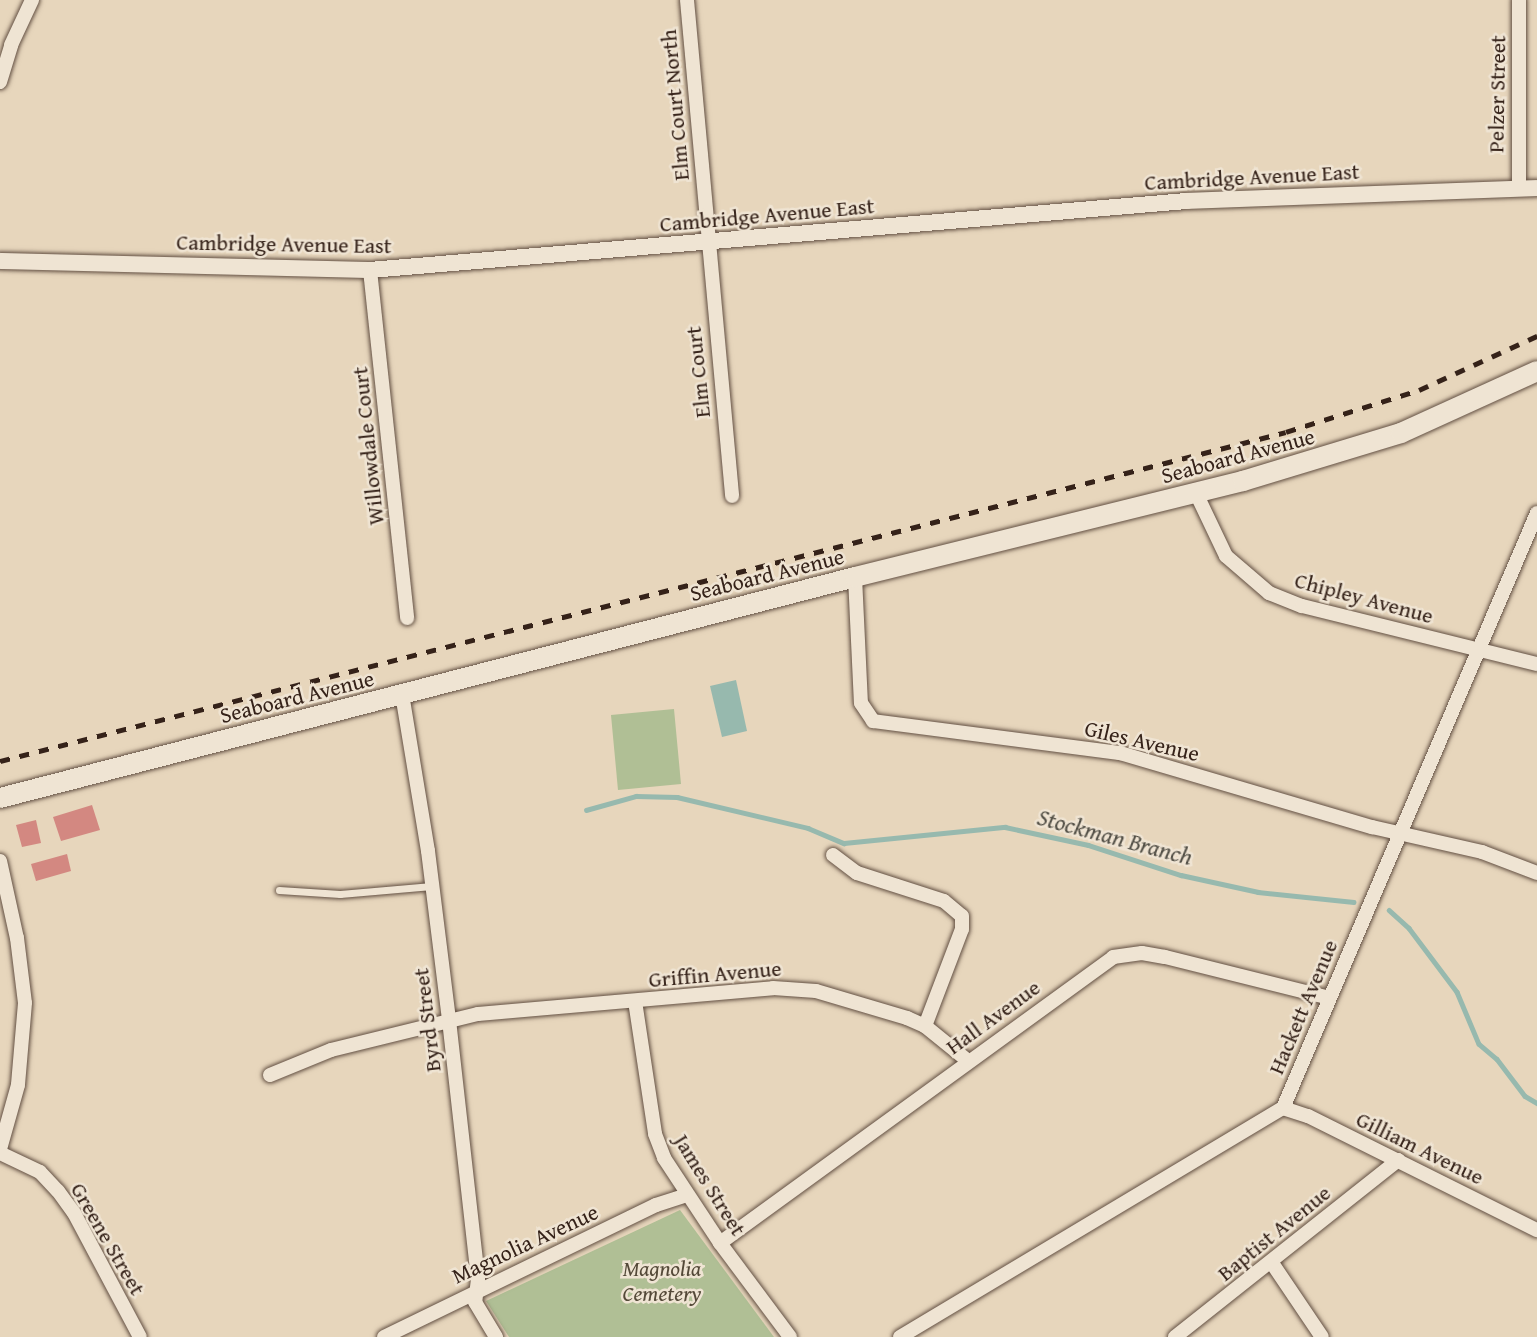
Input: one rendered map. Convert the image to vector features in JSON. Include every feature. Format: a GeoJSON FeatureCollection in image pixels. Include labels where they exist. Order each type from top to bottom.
{"type":"FeatureCollection","features":[{"type":"Feature","properties":{"kind":"main road","name":"Seaboard Avenue"},"geometry":{"type":"LineString","coordinates":[[0,798],[855,577],[1196,493],[1401,433],[1537,372]]}},
{"type":"Feature","properties":{"kind":"street"},"geometry":{"type":"LineString","coordinates":[[0,82],[11,45],[32,0]]}},
{"type":"Feature","properties":{"kind":"street","name":"Elm Court North"},"geometry":{"type":"LineString","coordinates":[[687,0],[706,243]]}},
{"type":"Feature","properties":{"kind":"street","name":"Pelzer Street"},"geometry":{"type":"LineString","coordinates":[[1519,0],[1519,188]]}},
{"type":"Feature","properties":{"kind":"street","name":"Cambridge Avenue East"},"geometry":{"type":"LineString","coordinates":[[0,261],[370,270],[1186,201],[1537,188]]}},
{"type":"Feature","properties":{"kind":"street","name":"Elm Court"},"geometry":{"type":"LineString","coordinates":[[706,243],[732,496]]}},
{"type":"Feature","properties":{"kind":"street","name":"Willowdale Court"},"geometry":{"type":"LineString","coordinates":[[370,270],[407,618]]}},
{"type":"Feature","properties":{"kind":"street","name":"Chipley Avenue"},"geometry":{"type":"LineString","coordinates":[[1196,493],[1226,556],[1269,593],[1302,606],[1537,664]]}},
{"type":"Feature","properties":{"kind":"street","name":"Hackett Avenue"},"geometry":{"type":"LineString","coordinates":[[900,1337],[1283,1108],[1537,513]]}},
{"type":"Feature","properties":{"kind":"street","name":"Giles Avenue"},"geometry":{"type":"LineString","coordinates":[[855,577],[861,703],[873,721],[1120,753],[1400,834],[1482,852],[1537,873]]}},
{"type":"Feature","properties":{"kind":"street","name":"Byrd Street"},"geometry":{"type":"LineString","coordinates":[[402,694],[432,886],[449,1020],[478,1279],[475,1302],[496,1337]]}},
{"type":"Feature","properties":{"kind":"street"},"geometry":{"type":"LineString","coordinates":[[833,855],[857,873],[944,901],[962,916],[962,928],[925,1026]]}},
{"type":"Feature","properties":{"kind":"street"},"geometry":{"type":"LineString","coordinates":[[0,861],[17,938],[25,1003],[18,1085],[0,1151]]}},
{"type":"Feature","properties":{"kind":"street","name":"Hall Avenue"},"geometry":{"type":"LineString","coordinates":[[720,1243],[1107,960],[1124,954],[1165,957],[1329,998]]}},
{"type":"Feature","properties":{"kind":"street","name":"Griffin Avenue"},"geometry":{"type":"LineString","coordinates":[[270,1075],[331,1050],[449,1020],[635,1001],[796,988],[836,995],[925,1026],[968,1061]]}},
{"type":"Feature","properties":{"kind":"street","name":"James Street"},"geometry":{"type":"LineString","coordinates":[[635,1001],[655,1134],[664,1158],[720,1243],[790,1337]]}},
{"type":"Feature","properties":{"kind":"street","name":"Gilliam Avenue"},"geometry":{"type":"LineString","coordinates":[[1283,1108],[1308,1116],[1537,1230]]}},
{"type":"Feature","properties":{"kind":"street","name":"Greene Street"},"geometry":{"type":"LineString","coordinates":[[0,1151],[40,1172],[58,1191],[74,1213],[140,1337]]}},
{"type":"Feature","properties":{"kind":"street","name":"Baptist Avenue"},"geometry":{"type":"LineString","coordinates":[[1175,1337],[1272,1263],[1398,1160]]}},
{"type":"Feature","properties":{"kind":"street","name":"Magnolia Avenue"},"geometry":{"type":"LineString","coordinates":[[384,1337],[656,1205],[687,1195]]}},
{"type":"Feature","properties":{"kind":"street"},"geometry":{"type":"LineString","coordinates":[[1272,1263],[1322,1337]]}},
{"type":"Feature","properties":{"kind":"lane"},"geometry":{"type":"LineString","coordinates":[[279,890],[340,894],[432,886]]}},
{"type":"Feature","properties":{"kind":"green space"},"geometry":{"type":"Polygon","coordinates":[[[674,709],[681,784],[618,790],[611,715],[674,709]]]}},
{"type":"Feature","properties":{"kind":"green space","name":"Magnolia Cemetery"},"geometry":{"type":"Polygon","coordinates":[[[680,1210],[774,1337],[509,1337],[486,1301],[680,1210]]]}},
{"type":"Feature","properties":{"kind":"water"},"geometry":{"type":"Polygon","coordinates":[[[736,680],[747,731],[722,737],[710,686],[736,680]]]}},
{"type":"Feature","properties":{"kind":"building"},"geometry":{"type":"Polygon","coordinates":[[[92,805],[100,830],[61,841],[53,817],[92,805]]]}},
{"type":"Feature","properties":{"kind":"building"},"geometry":{"type":"Polygon","coordinates":[[[36,820],[41,843],[22,847],[16,825],[36,820]]]}},
{"type":"Feature","properties":{"kind":"building"},"geometry":{"type":"Polygon","coordinates":[[[67,854],[71,871],[36,881],[31,864],[67,854]]]}},
{"type":"Feature","properties":{"kind":"waterway","name":"Stockman Branch"},"geometry":{"type":"LineString","coordinates":[[586,810],[636,796],[677,797],[808,828],[844,843],[1005,827],[1088,845],[1181,875],[1258,892],[1353,902]]}},
{"type":"Feature","properties":{"kind":"waterway","name":"Stockman Branch"},"geometry":{"type":"LineString","coordinates":[[1389,910],[1409,928],[1457,992],[1479,1044],[1497,1059],[1525,1096],[1537,1103]]}},
{"type":"Feature","properties":{"kind":"railway"},"geometry":{"type":"LineString","coordinates":[[0,761],[1286,432],[1419,390],[1537,336]]}}]}
